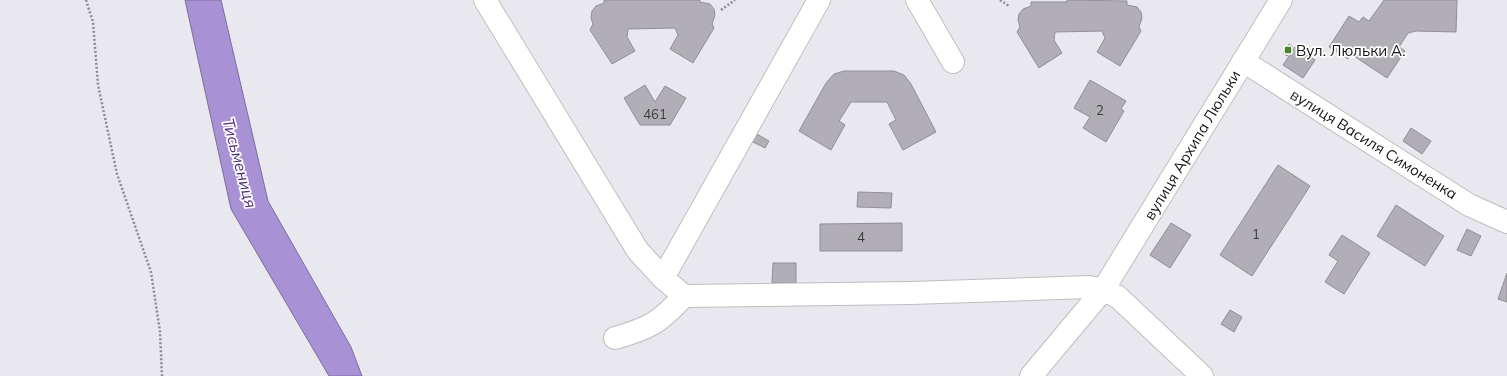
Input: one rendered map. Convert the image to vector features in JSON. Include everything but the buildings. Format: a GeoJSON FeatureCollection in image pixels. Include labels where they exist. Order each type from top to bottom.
{"type":"FeatureCollection","features":[{"type":"Feature","properties":{"kind":"street"},"geometry":{"type":"LineString","coordinates":[[485,0],[638,251],[663,278],[684,296],[903,293],[1089,286],[1103,290],[1118,298],[1202,376]]}},
{"type":"Feature","properties":{"kind":"street"},"geometry":{"type":"LineString","coordinates":[[663,278],[819,0]]}},
{"type":"Feature","properties":{"kind":"street"},"geometry":{"type":"LineString","coordinates":[[917,0],[953,62]]}},
{"type":"Feature","properties":{"kind":"street","name":"вулиця Архипа Люльки"},"geometry":{"type":"LineString","coordinates":[[1031,376],[1103,290],[1281,0]]}},
{"type":"Feature","properties":{"kind":"street","name":"вулиця Василя Симоненка"},"geometry":{"type":"LineString","coordinates":[[1243,61],[1469,205],[1507,222]]}},
{"type":"Feature","properties":{"kind":"street"},"geometry":{"type":"LineString","coordinates":[[615,338],[644,330],[665,316],[684,296]]}},
{"type":"Feature","properties":{"kind":"path"},"geometry":{"type":"LineString","coordinates":[[86,0],[93,22],[98,85],[117,174],[151,272],[160,332],[162,376]]}},
{"type":"Feature","properties":{"kind":"path"},"geometry":{"type":"LineString","coordinates":[[721,10],[735,0]]}},
{"type":"Feature","properties":{"kind":"path"},"geometry":{"type":"LineString","coordinates":[[1000,0],[1009,6]]}},
{"type":"Feature","properties":{"kind":"water","name":"Тисьмениця"},"geometry":{"type":"Polygon","coordinates":[[[185,0],[221,0],[268,201],[351,347],[362,376],[329,376],[231,209],[185,0]]]}},
{"type":"Feature","properties":{"kind":"place","name":"Вул. Люльки А."},"geometry":{"type":"Point","coordinates":[1288,50]}}]}
